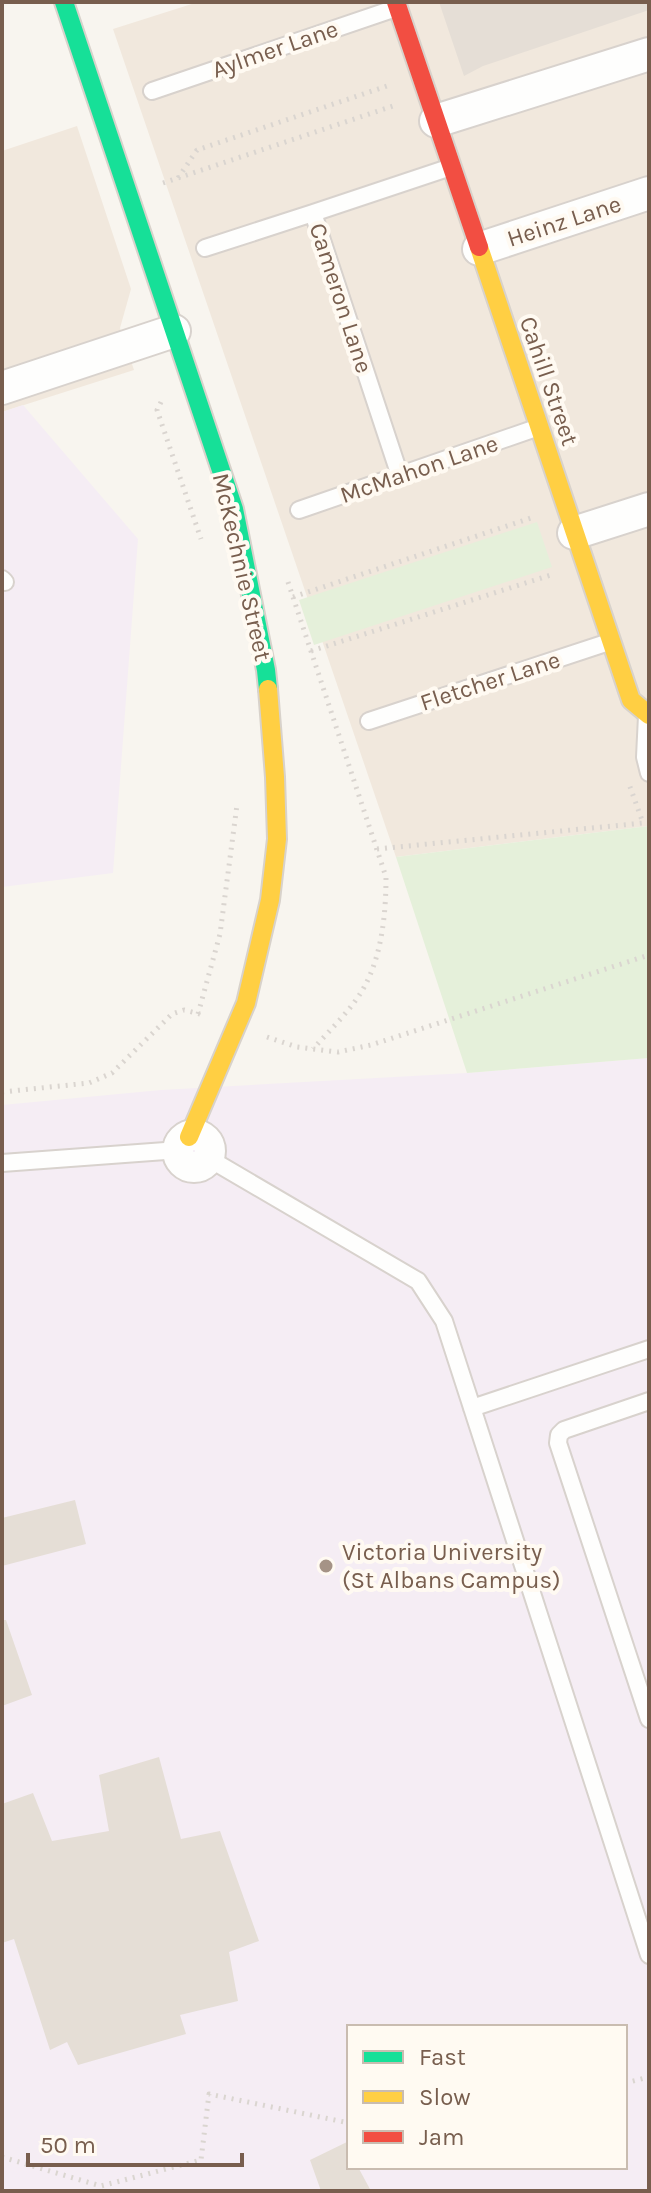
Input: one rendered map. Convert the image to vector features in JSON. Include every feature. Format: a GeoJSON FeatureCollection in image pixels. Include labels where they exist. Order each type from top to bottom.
{"type":"FeatureCollection","features":[{"type":"Feature","properties":{"kind":"street","name":"McKechnie Street"},"geometry":{"type":"LineString","coordinates":[[71,4],[174,331],[234,509],[266,670],[277,839],[270,900],[246,1003],[207,1097],[195,1146]]}},
{"type":"Feature","properties":{"kind":"street","name":"Cahill Street"},"geometry":{"type":"LineString","coordinates":[[396,5],[610,641],[631,700],[648,715]]}},
{"type":"Feature","properties":{"kind":"street"},"geometry":{"type":"LineString","coordinates":[[436,121],[649,54]]}},
{"type":"Feature","properties":{"kind":"street","name":"Heinz Lane"},"geometry":{"type":"LineString","coordinates":[[479,249],[649,193]]}},
{"type":"Feature","properties":{"kind":"street"},"geometry":{"type":"LineString","coordinates":[[2,388],[174,331]]}},
{"type":"Feature","properties":{"kind":"street"},"geometry":{"type":"LineString","coordinates":[[574,533],[649,509]]}},
{"type":"Feature","properties":{"kind":"lane","name":"Aylmer Lane"},"geometry":{"type":"LineString","coordinates":[[152,91],[396,5]]}},
{"type":"Feature","properties":{"kind":"lane","name":"Cameron Lane"},"geometry":{"type":"LineString","coordinates":[[400,476],[313,213],[452,167]]}},
{"type":"Feature","properties":{"kind":"lane"},"geometry":{"type":"LineString","coordinates":[[205,248],[313,213]]}},
{"type":"Feature","properties":{"kind":"lane","name":"McMahon Lane"},"geometry":{"type":"LineString","coordinates":[[299,510],[539,427]]}},
{"type":"Feature","properties":{"kind":"lane","name":"Fletcher Lane"},"geometry":{"type":"LineString","coordinates":[[369,721],[610,641]]}},
{"type":"Feature","properties":{"kind":"lane","name":"Cahill Street"},"geometry":{"type":"LineString","coordinates":[[648,715],[645,757],[649,773]]}},
{"type":"Feature","properties":{"kind":"lane"},"geometry":{"type":"LineString","coordinates":[[2,1163],[195,1146],[418,1281],[444,1321],[649,1955]]}},
{"type":"Feature","properties":{"kind":"lane"},"geometry":{"type":"LineString","coordinates":[[472,1408],[649,1349]]}},
{"type":"Feature","properties":{"kind":"lane"},"geometry":{"type":"LineString","coordinates":[[649,1401],[564,1430],[559,1435],[558,1443],[649,1719]]}},
{"type":"Feature","properties":{"kind":"path"},"geometry":{"type":"LineString","coordinates":[[178,178],[197,150],[394,84]]}},
{"type":"Feature","properties":{"kind":"path"},"geometry":{"type":"LineString","coordinates":[[158,185],[401,104]]}},
{"type":"Feature","properties":{"kind":"path"},"geometry":{"type":"LineString","coordinates":[[293,597],[539,515]]}},
{"type":"Feature","properties":{"kind":"path"},"geometry":{"type":"LineString","coordinates":[[284,572],[386,877],[379,948],[371,972],[345,1014],[313,1049]]}},
{"type":"Feature","properties":{"kind":"path"},"geometry":{"type":"LineString","coordinates":[[311,651],[559,573]]}},
{"type":"Feature","properties":{"kind":"path"},"geometry":{"type":"LineString","coordinates":[[377,849],[646,822],[627,779]]}},
{"type":"Feature","properties":{"kind":"path"},"geometry":{"type":"LineString","coordinates":[[480,1008],[649,955]]}},
{"type":"Feature","properties":{"kind":"path"},"geometry":{"type":"LineString","coordinates":[[627,2082],[649,2077]]}},
{"type":"Feature","properties":{"kind":"path"},"geometry":{"type":"LineString","coordinates":[[2,2157],[101,2186],[201,2160],[209,2094],[347,2123]]}},
{"type":"Feature","properties":{"kind":"shaded area"},"geometry":{"type":"Polygon","coordinates":[[[198,2],[649,2],[649,826],[396,857],[113,29],[198,2]]]}},
{"type":"Feature","properties":{"kind":"shaded area"},"geometry":{"type":"Polygon","coordinates":[[[77,126],[131,289],[120,328],[134,370],[2,412],[2,151],[77,126]]]}},
{"type":"Feature","properties":{"kind":"shaded area"},"geometry":{"type":"Polygon","coordinates":[[[23,405],[138,539],[113,873],[2,887],[2,412],[23,405]]]}},
{"type":"Feature","properties":{"kind":"shaded area","name":"Victoria University (St Albans Campus)"},"geometry":{"type":"Polygon","coordinates":[[[649,1058],[649,2191],[2,2191],[2,1105],[161,1090],[467,1073],[649,1058]]]}},
{"type":"Feature","properties":{"kind":"green space"},"geometry":{"type":"Polygon","coordinates":[[[537,522],[552,567],[314,645],[299,600],[537,522]]]}},
{"type":"Feature","properties":{"kind":"green space"},"geometry":{"type":"Polygon","coordinates":[[[649,826],[649,1058],[467,1073],[396,857],[649,826]]]}},
{"type":"Feature","properties":{"kind":"building"},"geometry":{"type":"Polygon","coordinates":[[[439,2],[649,2],[649,10],[483,66],[464,76],[439,2]]]}},
{"type":"Feature","properties":{"kind":"building"},"geometry":{"type":"Polygon","coordinates":[[[75,1500],[86,1544],[2,1566],[2,1518],[75,1500]]]}},
{"type":"Feature","properties":{"kind":"building"},"geometry":{"type":"Polygon","coordinates":[[[2,1620],[6,1620],[32,1695],[2,1706],[2,1620]]]}},
{"type":"Feature","properties":{"kind":"building"},"geometry":{"type":"Polygon","coordinates":[[[159,1757],[181,1839],[220,1831],[259,1941],[229,1952],[238,2001],[180,2015],[186,2034],[78,2065],[67,2042],[50,2050],[14,1939],[2,1943],[2,1804],[33,1793],[52,1841],[109,1831],[99,1775],[159,1757]]]}},
{"type":"Feature","properties":{"kind":"building"},"geometry":{"type":"Polygon","coordinates":[[[347,2142],[347,2169],[359,2169],[371,2191],[321,2191],[310,2160],[347,2142]]]}},
{"type":"Feature","properties":{"kind":"traffic: fast"},"geometry":{"type":"LineString","coordinates":[[64,2],[234,509],[268,689]]}},
{"type":"Feature","properties":{"kind":"traffic: slow"},"geometry":{"type":"LineString","coordinates":[[479,247],[631,700],[649,715]]}},
{"type":"Feature","properties":{"kind":"traffic: slow"},"geometry":{"type":"LineString","coordinates":[[189,1137],[246,1003],[270,900],[277,839],[268,689]]}},
{"type":"Feature","properties":{"kind":"traffic: jam"},"geometry":{"type":"LineString","coordinates":[[396,2],[479,247]]}},
{"type":"Feature","properties":{"kind":"place","name":"Victoria University (St Albans Campus)"},"geometry":{"type":"Point","coordinates":[326,1566]}}]}
